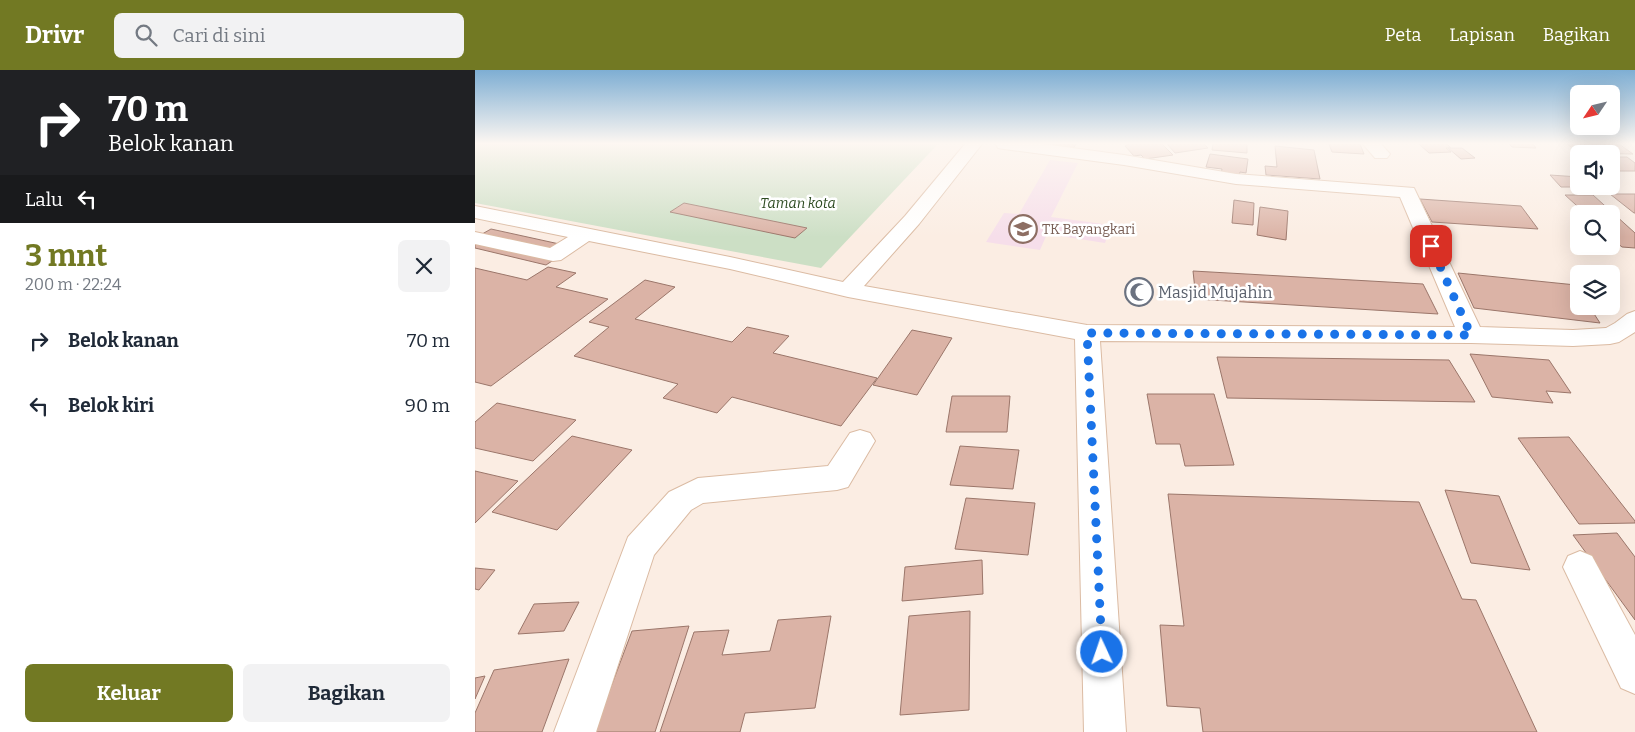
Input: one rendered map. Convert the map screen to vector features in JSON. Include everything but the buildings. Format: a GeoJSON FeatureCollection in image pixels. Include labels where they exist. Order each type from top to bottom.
{"type":"FeatureCollection","features":[{"type":"Feature","properties":{"kind":"street"},"geometry":{"type":"LineString","coordinates":[[847,290],[912,220],[949,175]]}},
{"type":"Feature","properties":{"kind":"street"},"geometry":{"type":"LineString","coordinates":[[1212,175],[1236,179],[1407,192],[1471,335]]}},
{"type":"Feature","properties":{"kind":"street"},"geometry":{"type":"LineString","coordinates":[[475,212],[730,263],[847,290],[1087,333],[1471,335],[1573,338],[1610,336],[1625,328],[1635,319]]}},
{"type":"Feature","properties":{"kind":"street"},"geometry":{"type":"LineString","coordinates":[[475,237],[506,218]]}},
{"type":"Feature","properties":{"kind":"street"},"geometry":{"type":"LineString","coordinates":[[475,237],[553,255],[586,234]]}},
{"type":"Feature","properties":{"kind":"street"},"geometry":{"type":"LineString","coordinates":[[1087,333],[1105,732]]}},
{"type":"Feature","properties":{"kind":"street"},"geometry":{"type":"LineString","coordinates":[[575,732],[640,547],[679,501],[698,491],[837,478],[860,441]]}},
{"type":"Feature","properties":{"kind":"street"},"geometry":{"type":"LineString","coordinates":[[1580,567],[1635,674]]}},
{"type":"Feature","properties":{"kind":"shaded area"},"geometry":{"type":"Polygon","coordinates":[[[1041,175],[1072,175],[1051,217],[1111,225],[1105,243],[1047,234],[1040,250],[986,242],[1004,213],[1019,214],[1041,175]]]}},
{"type":"Feature","properties":{"kind":"green space","name":"Taman kota"},"geometry":{"type":"Polygon","coordinates":[[[475,175],[909,175],[821,268],[475,203],[475,175]]]}},
{"type":"Feature","properties":{"kind":"place","name":"TK Bayangkari"},"geometry":{"type":"Point","coordinates":[1023,229]}},
{"type":"Feature","properties":{"kind":"place","name":"Masjid Mujahin"},"geometry":{"type":"Point","coordinates":[1139,292]}},
{"type":"Feature","properties":{"kind":"route"},"geometry":{"type":"LineString","coordinates":[[1102,652],[1087,333],[1471,335],[1431,246]]}}]}
